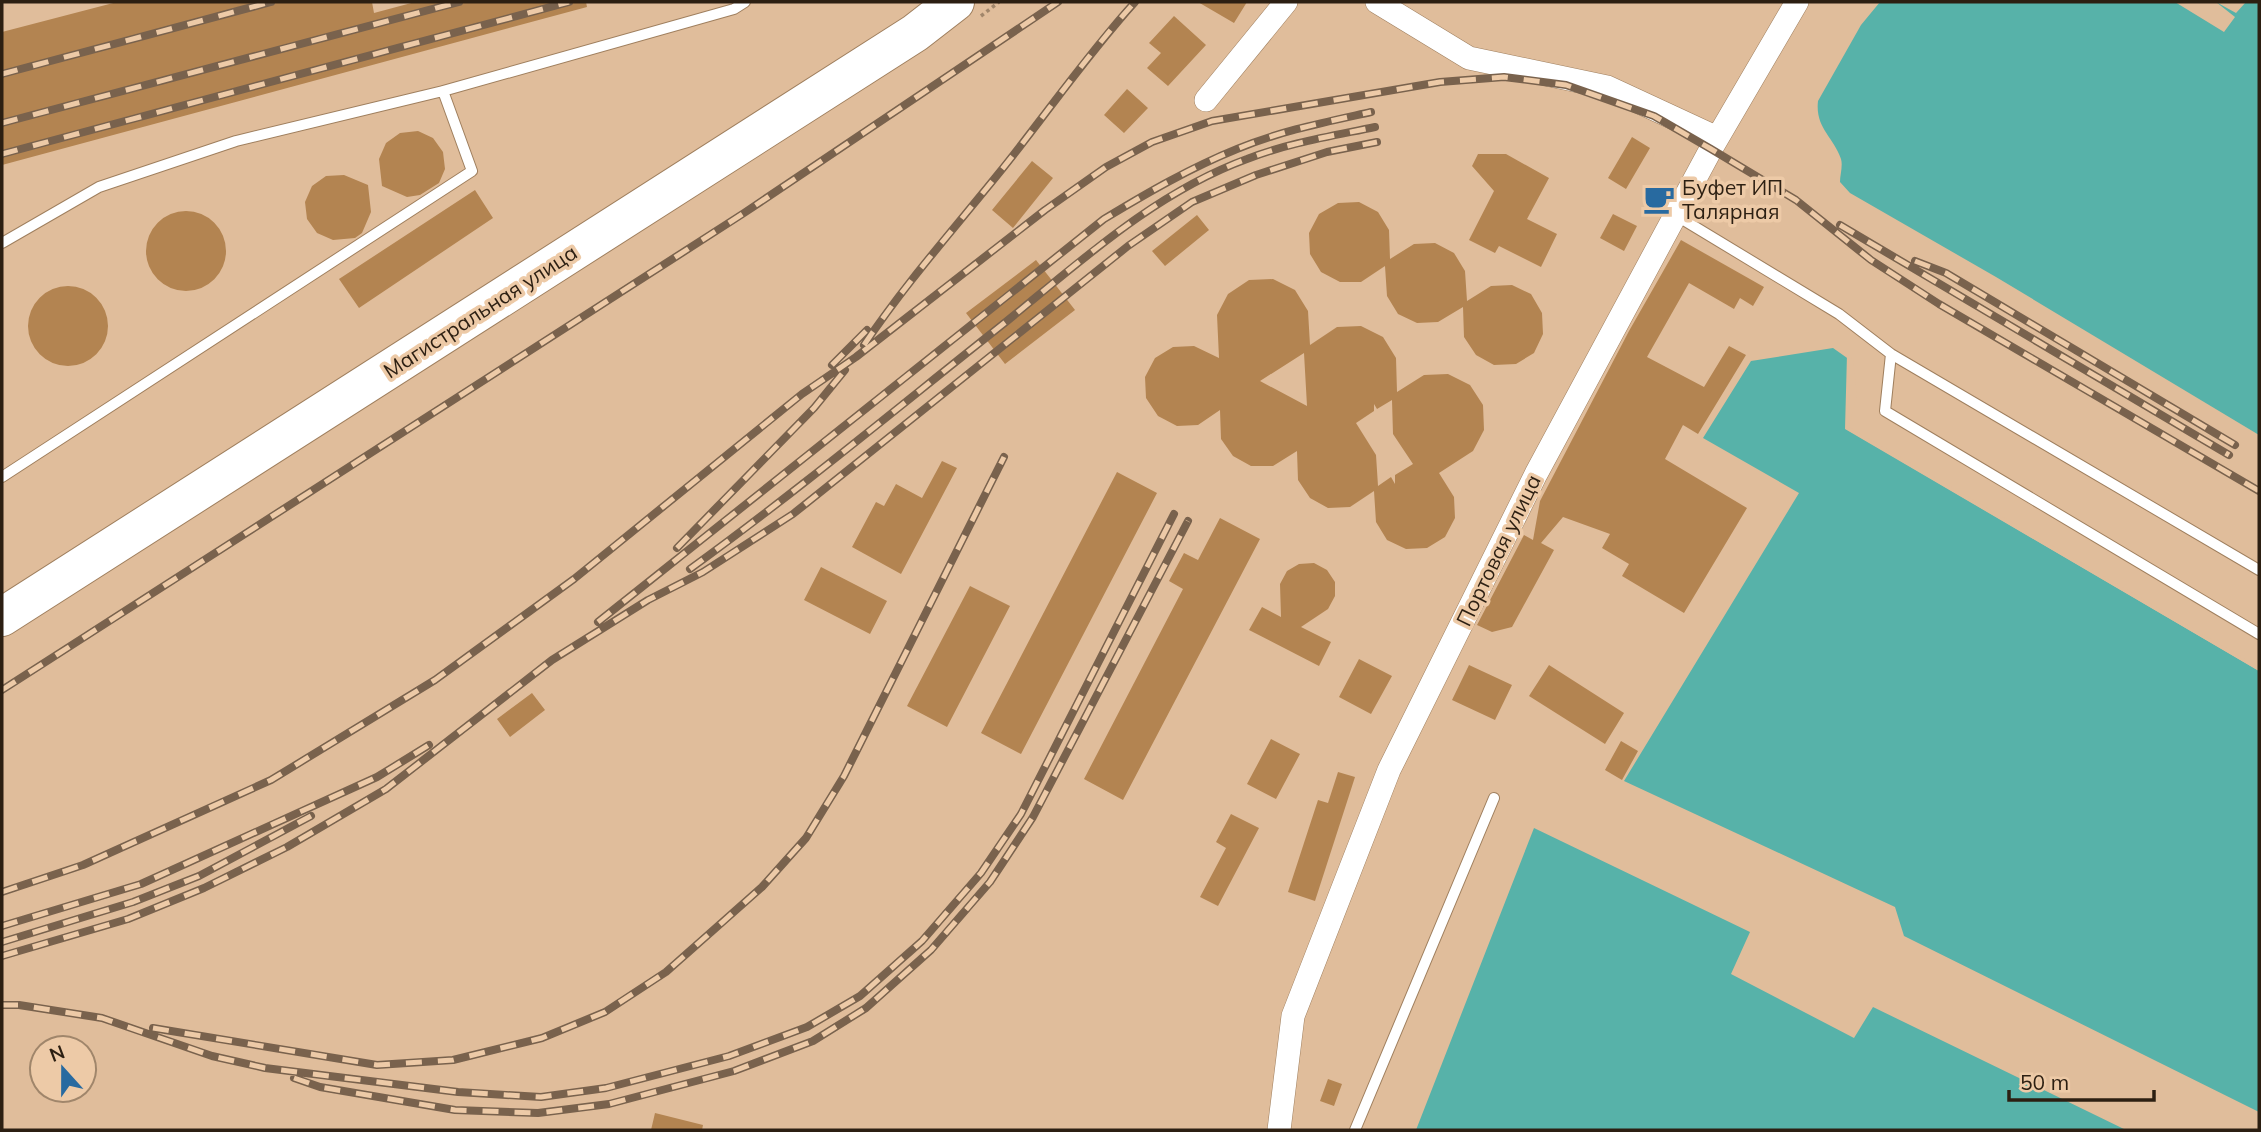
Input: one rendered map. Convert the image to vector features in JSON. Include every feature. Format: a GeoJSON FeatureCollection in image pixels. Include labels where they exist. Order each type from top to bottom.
{"type":"FeatureCollection","features":[{"type":"Feature","properties":{"kind":"highway","name":"Магистральная улица"},"geometry":{"type":"LineString","coordinates":[[2,617],[915,33],[955,2]]}},
{"type":"Feature","properties":{"kind":"street"},"geometry":{"type":"LineString","coordinates":[[1206,100],[1286,2]]}},
{"type":"Feature","properties":{"kind":"street"},"geometry":{"type":"LineString","coordinates":[[1377,2],[1469,58],[1607,87],[1717,138]]}},
{"type":"Feature","properties":{"kind":"street","name":"Портовая улица"},"geometry":{"type":"LineString","coordinates":[[1279,1130],[1293,1016],[1389,770],[1536,474],[1717,138],[1797,2]]}},
{"type":"Feature","properties":{"kind":"lane"},"geometry":{"type":"LineString","coordinates":[[2,243],[99,187],[236,141],[443,91],[734,9],[746,2]]}},
{"type":"Feature","properties":{"kind":"lane"},"geometry":{"type":"LineString","coordinates":[[2,477],[472,171],[443,91]]}},
{"type":"Feature","properties":{"kind":"lane"},"geometry":{"type":"LineString","coordinates":[[1677,216],[1839,314],[1891,354],[2259,570]]}},
{"type":"Feature","properties":{"kind":"lane"},"geometry":{"type":"LineString","coordinates":[[1891,354],[1885,411],[2259,634]]}},
{"type":"Feature","properties":{"kind":"lane"},"geometry":{"type":"LineString","coordinates":[[1356,1130],[1494,798]]}},
{"type":"Feature","properties":{"kind":"water"},"geometry":{"type":"Polygon","coordinates":[[[1880,2],[2216,2],[2236,13],[2246,2],[2259,2],[2259,435],[1850,193],[1840,182],[1841,159],[1819,118],[1818,101],[1861,25],[1880,2]]]}},
{"type":"Feature","properties":{"kind":"water"},"geometry":{"type":"Polygon","coordinates":[[[1833,348],[1850,360],[1846,429],[2259,671],[2259,1112],[1904,936],[1895,907],[1624,781],[1799,493],[1703,438],[1751,361],[1833,348]]]}},
{"type":"Feature","properties":{"kind":"water"},"geometry":{"type":"Polygon","coordinates":[[[1534,828],[1750,932],[1731,974],[1854,1038],[1873,1007],[2126,1130],[1416,1130],[1534,828]]]}},
{"type":"Feature","properties":{"kind":"pier"},"geometry":{"type":"Polygon","coordinates":[[[2175,2],[2216,2],[2235,17],[2224,32],[2175,2]]]}},
{"type":"Feature","properties":{"kind":"pier"},"geometry":{"type":"Polygon","coordinates":[[[1847,354],[1853,359],[1857,394],[1849,427],[2259,667],[2259,671],[1845,429],[1847,354]]]}},
{"type":"Feature","properties":{"kind":"building"},"geometry":{"type":"Polygon","coordinates":[[[117,2],[372,2],[374,13],[415,2],[586,2],[587,7],[2,165],[2,32],[117,2]]]}},
{"type":"Feature","properties":{"kind":"building"},"geometry":{"type":"Polygon","coordinates":[[[1198,2],[1247,2],[1234,23],[1198,2]]]}},
{"type":"Feature","properties":{"kind":"building"},"geometry":{"type":"Polygon","coordinates":[[[1174,16],[1206,45],[1168,86],[1147,68],[1161,53],[1149,43],[1174,16]]]}},
{"type":"Feature","properties":{"kind":"building"},"geometry":{"type":"Polygon","coordinates":[[[1127,89],[1148,108],[1124,133],[1104,115],[1127,89]]]}},
{"type":"Feature","properties":{"kind":"building"},"geometry":{"type":"Polygon","coordinates":[[[418,131],[433,138],[443,152],[445,169],[439,183],[420,195],[407,197],[382,186],[379,159],[386,143],[400,133],[418,131]]]}},
{"type":"Feature","properties":{"kind":"building"},"geometry":{"type":"Polygon","coordinates":[[[1632,137],[1650,148],[1626,189],[1608,178],[1632,137]]]}},
{"type":"Feature","properties":{"kind":"building"},"geometry":{"type":"Polygon","coordinates":[[[1478,154],[1506,154],[1549,178],[1527,219],[1557,234],[1541,267],[1499,246],[1495,253],[1469,240],[1494,191],[1472,166],[1478,154]]]}},
{"type":"Feature","properties":{"kind":"building"},"geometry":{"type":"Polygon","coordinates":[[[1032,161],[1053,178],[1013,228],[992,210],[1032,161]]]}},
{"type":"Feature","properties":{"kind":"building"},"geometry":{"type":"Polygon","coordinates":[[[344,175],[368,185],[371,212],[362,233],[355,238],[333,240],[317,233],[307,219],[305,202],[312,186],[326,176],[344,175]]]}},
{"type":"Feature","properties":{"kind":"building"},"geometry":{"type":"Polygon","coordinates":[[[475,190],[493,218],[359,308],[339,279],[475,190]]]}},
{"type":"Feature","properties":{"kind":"building"},"geometry":{"type":"Polygon","coordinates":[[[1359,202],[1378,212],[1389,230],[1390,259],[1414,244],[1435,243],[1454,253],[1465,271],[1467,301],[1491,286],[1512,285],[1531,294],[1542,313],[1543,334],[1534,353],[1516,364],[1494,365],[1476,355],[1464,337],[1463,307],[1438,322],[1417,323],[1398,314],[1387,296],[1385,266],[1361,282],[1340,282],[1321,272],[1310,254],[1309,233],[1319,214],[1338,203],[1359,202]]]}},
{"type":"Feature","properties":{"kind":"building"},"geometry":{"type":"Polygon","coordinates":[[[186,211],[201,214],[214,223],[223,236],[226,251],[223,266],[214,279],[201,288],[186,291],[171,288],[158,279],[149,266],[146,251],[149,236],[158,223],[171,214],[186,211]]]}},
{"type":"Feature","properties":{"kind":"building"},"geometry":{"type":"Polygon","coordinates":[[[1613,214],[1637,226],[1624,251],[1600,238],[1613,214]]]}},
{"type":"Feature","properties":{"kind":"building"},"geometry":{"type":"Polygon","coordinates":[[[1197,215],[1209,230],[1165,266],[1152,251],[1197,215]]]}},
{"type":"Feature","properties":{"kind":"building"},"geometry":{"type":"Polygon","coordinates":[[[1681,240],[1764,287],[1753,306],[1740,298],[1734,309],[1689,283],[1647,357],[1704,387],[1729,346],[1746,355],[1698,434],[1683,425],[1665,459],[1747,508],[1684,613],[1622,576],[1629,564],[1602,548],[1610,534],[1563,517],[1541,543],[1554,550],[1512,627],[1492,632],[1477,625],[1524,535],[1533,540],[1540,501],[1629,331],[1681,240]]]}},
{"type":"Feature","properties":{"kind":"building"},"geometry":{"type":"Polygon","coordinates":[[[1036,260],[1075,310],[1005,364],[966,313],[1036,260]]]}},
{"type":"Feature","properties":{"kind":"building"},"geometry":{"type":"Polygon","coordinates":[[[1273,279],[1295,290],[1308,311],[1310,345],[1337,327],[1361,326],[1383,337],[1396,358],[1397,392],[1424,375],[1448,374],[1470,385],[1483,405],[1484,430],[1473,451],[1439,473],[1454,497],[1455,518],[1445,537],[1427,548],[1406,549],[1387,540],[1376,522],[1374,491],[1350,507],[1328,508],[1310,498],[1298,480],[1297,451],[1273,466],[1251,466],[1233,456],[1221,439],[1220,410],[1198,425],[1177,426],[1158,416],[1146,398],[1145,377],[1155,358],[1173,347],[1194,346],[1219,358],[1217,315],[1228,294],[1249,280],[1273,279]],[[1304,353],[1260,381],[1307,406],[1304,353]],[[1392,400],[1377,409],[1374,404],[1374,411],[1356,423],[1376,455],[1378,486],[1391,477],[1395,484],[1395,475],[1413,464],[1393,434],[1392,400]]]}},
{"type":"Feature","properties":{"kind":"building"},"geometry":{"type":"Polygon","coordinates":[[[68,286],[83,289],[96,298],[105,311],[108,326],[105,341],[96,354],[83,363],[68,366],[53,363],[40,354],[31,341],[28,326],[31,311],[40,298],[53,289],[68,286]]]}},
{"type":"Feature","properties":{"kind":"building"},"geometry":{"type":"Polygon","coordinates":[[[942,461],[957,468],[901,574],[852,547],[876,502],[884,506],[896,484],[922,498],[942,461]]]}},
{"type":"Feature","properties":{"kind":"building"},"geometry":{"type":"Polygon","coordinates":[[[1117,472],[1157,493],[1021,754],[981,733],[1117,472]]]}},
{"type":"Feature","properties":{"kind":"building"},"geometry":{"type":"Polygon","coordinates":[[[1220,518],[1260,539],[1123,800],[1084,779],[1183,589],[1169,581],[1184,553],[1198,560],[1220,518]]]}},
{"type":"Feature","properties":{"kind":"building"},"geometry":{"type":"Polygon","coordinates":[[[1314,563],[1327,570],[1335,582],[1335,596],[1328,609],[1301,627],[1331,642],[1319,666],[1249,630],[1262,607],[1281,617],[1280,584],[1287,571],[1299,564],[1314,563]]]}},
{"type":"Feature","properties":{"kind":"building"},"geometry":{"type":"Polygon","coordinates":[[[821,567],[887,601],[870,634],[804,600],[821,567]]]}},
{"type":"Feature","properties":{"kind":"building"},"geometry":{"type":"Polygon","coordinates":[[[970,586],[1010,606],[947,727],[907,706],[970,586]]]}},
{"type":"Feature","properties":{"kind":"building"},"geometry":{"type":"Polygon","coordinates":[[[1359,659],[1392,676],[1371,714],[1339,697],[1359,659]]]}},
{"type":"Feature","properties":{"kind":"building"},"geometry":{"type":"Polygon","coordinates":[[[1469,665],[1512,685],[1495,720],[1452,700],[1469,665]]]}},
{"type":"Feature","properties":{"kind":"building"},"geometry":{"type":"Polygon","coordinates":[[[1549,665],[1624,713],[1605,744],[1529,696],[1549,665]]]}},
{"type":"Feature","properties":{"kind":"building"},"geometry":{"type":"Polygon","coordinates":[[[532,693],[545,710],[510,737],[497,719],[532,693]]]}},
{"type":"Feature","properties":{"kind":"building"},"geometry":{"type":"Polygon","coordinates":[[[1271,739],[1300,754],[1276,799],[1247,784],[1271,739]]]}},
{"type":"Feature","properties":{"kind":"building"},"geometry":{"type":"Polygon","coordinates":[[[1621,741],[1638,751],[1622,780],[1605,770],[1621,741]]]}},
{"type":"Feature","properties":{"kind":"building"},"geometry":{"type":"Polygon","coordinates":[[[1338,772],[1355,777],[1315,901],[1288,892],[1318,800],[1328,803],[1338,772]]]}},
{"type":"Feature","properties":{"kind":"building"},"geometry":{"type":"Polygon","coordinates":[[[1231,814],[1259,828],[1218,906],[1200,897],[1226,848],[1216,842],[1231,814]]]}},
{"type":"Feature","properties":{"kind":"building"},"geometry":{"type":"Polygon","coordinates":[[[1328,1079],[1342,1084],[1334,1106],[1320,1101],[1328,1079]]]}},
{"type":"Feature","properties":{"kind":"building"},"geometry":{"type":"Polygon","coordinates":[[[655,1113],[703,1125],[702,1130],[651,1130],[655,1113]]]}},
{"type":"Feature","properties":{"kind":"railway"},"geometry":{"type":"LineString","coordinates":[[2,74],[271,2]]}},
{"type":"Feature","properties":{"kind":"railway"},"geometry":{"type":"LineString","coordinates":[[2,123],[459,2]]}},
{"type":"Feature","properties":{"kind":"railway"},"geometry":{"type":"LineString","coordinates":[[2,154],[569,2]]}},
{"type":"Feature","properties":{"kind":"railway"},"geometry":{"type":"LineString","coordinates":[[2,690],[744,213],[1058,2]]}},
{"type":"Feature","properties":{"kind":"railway"},"geometry":{"type":"LineString","coordinates":[[864,345],[913,279],[1135,2]]}},
{"type":"Feature","properties":{"kind":"railway"},"geometry":{"type":"LineString","coordinates":[[2,892],[83,865],[271,780],[435,680],[574,579],[802,394],[856,357],[1045,210],[1106,167],[1152,142],[1212,121],[1440,82],[1504,77],[1566,85],[1654,116],[1796,200],[1871,260],[1939,304],[2259,491]]}},
{"type":"Feature","properties":{"kind":"railway"},"geometry":{"type":"LineString","coordinates":[[598,622],[1104,219],[1169,181],[1237,149],[1286,132],[1371,112]]}},
{"type":"Feature","properties":{"kind":"railway"},"geometry":{"type":"LineString","coordinates":[[690,569],[811,478],[1091,252],[1151,209],[1214,173],[1263,153],[1375,127]]}},
{"type":"Feature","properties":{"kind":"railway"},"geometry":{"type":"LineString","coordinates":[[2,956],[128,919],[204,888],[287,847],[386,789],[552,660],[648,600],[703,572],[793,514],[1128,246],[1192,202],[1256,175],[1327,152],[1377,142]]}},
{"type":"Feature","properties":{"kind":"railway"},"geometry":{"type":"LineString","coordinates":[[1840,225],[2229,455]]}},
{"type":"Feature","properties":{"kind":"railway"},"geometry":{"type":"LineString","coordinates":[[1915,261],[1946,273],[2235,445]]}},
{"type":"Feature","properties":{"kind":"railway"},"geometry":{"type":"LineString","coordinates":[[832,365],[867,330]]}},
{"type":"Feature","properties":{"kind":"railway"},"geometry":{"type":"LineString","coordinates":[[677,548],[814,408],[845,370]]}},
{"type":"Feature","properties":{"kind":"railway"},"geometry":{"type":"LineString","coordinates":[[153,1028],[377,1065],[453,1060],[542,1038],[605,1012],[666,972],[762,887],[806,838],[844,776],[1004,457]]}},
{"type":"Feature","properties":{"kind":"railway"},"geometry":{"type":"LineString","coordinates":[[2,1005],[19,1005],[102,1018],[212,1056],[265,1068],[458,1092],[541,1097],[606,1088],[729,1056],[807,1027],[860,996],[922,941],[981,873],[1021,814],[1174,514]]}},
{"type":"Feature","properties":{"kind":"railway"},"geometry":{"type":"LineString","coordinates":[[294,1078],[320,1087],[455,1110],[538,1113],[609,1104],[734,1071],[813,1041],[866,1008],[931,950],[990,882],[1033,817],[1188,521]]}},
{"type":"Feature","properties":{"kind":"railway"},"geometry":{"type":"LineString","coordinates":[[2,926],[141,884],[377,777],[429,745]]}},
{"type":"Feature","properties":{"kind":"railway"},"geometry":{"type":"LineString","coordinates":[[2,942],[133,902],[199,876],[311,816]]}},
{"type":"Feature","properties":{"kind":"place","name":"Буфет ИП Талярная"},"geometry":{"type":"Point","coordinates":[1659,199]}}]}
